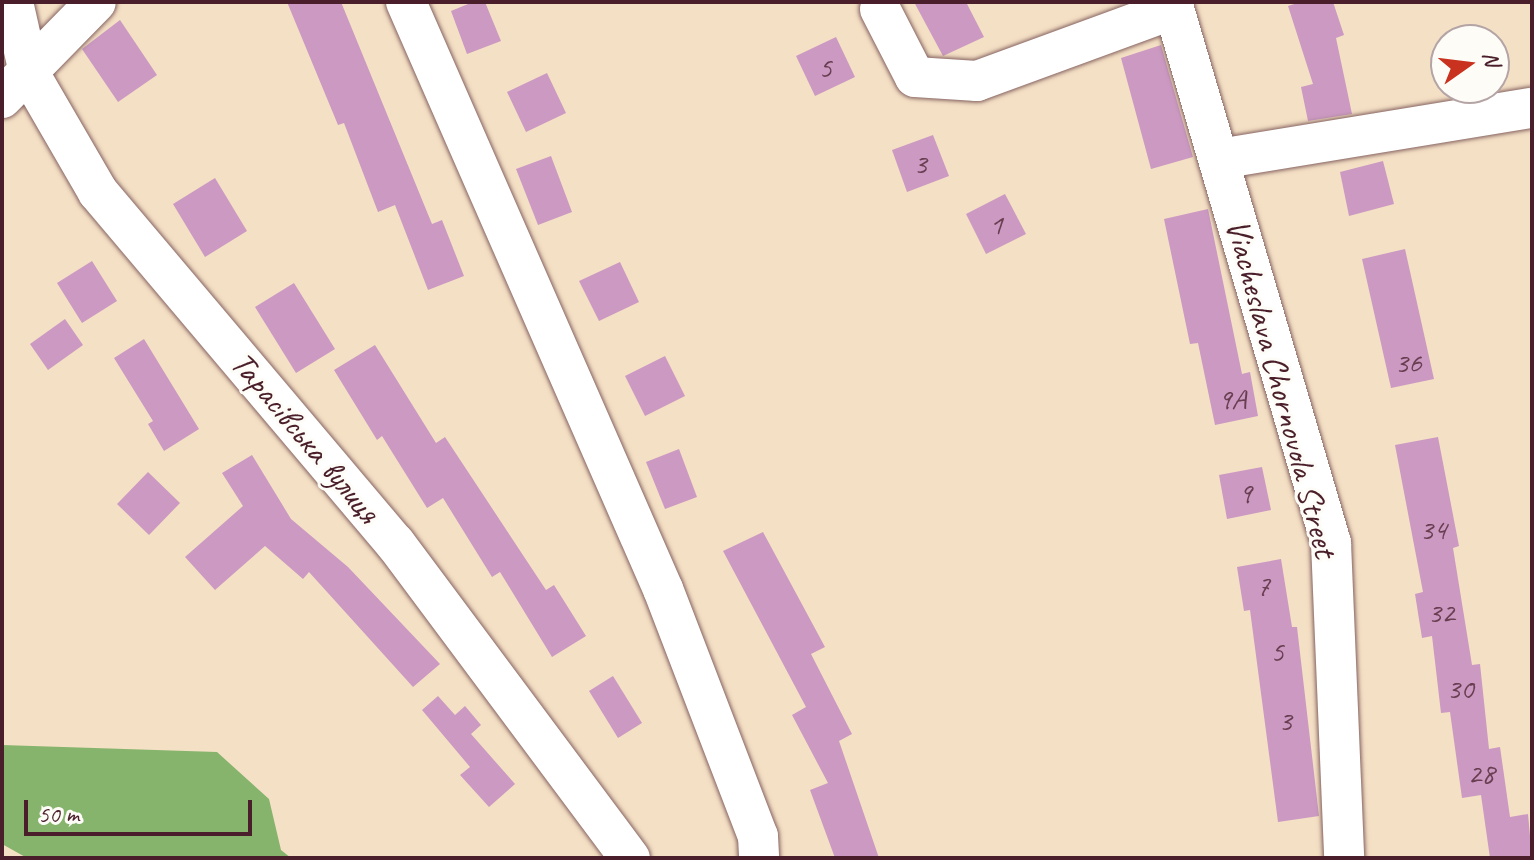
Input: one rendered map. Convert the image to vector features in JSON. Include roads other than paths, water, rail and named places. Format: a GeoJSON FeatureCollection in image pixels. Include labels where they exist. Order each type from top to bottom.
{"type":"FeatureCollection","features":[{"type":"Feature","properties":{"kind":"street","name":"Тарасівська вулиця"},"geometry":{"type":"LineString","coordinates":[[13,2],[16,85],[98,192],[395,543],[630,858]]}},
{"type":"Feature","properties":{"kind":"street"},"geometry":{"type":"LineString","coordinates":[[16,85],[96,2]]}},
{"type":"Feature","properties":{"kind":"street"},"geometry":{"type":"LineString","coordinates":[[406,2],[663,589],[758,836],[759,858]]}},
{"type":"Feature","properties":{"kind":"street"},"geometry":{"type":"LineString","coordinates":[[880,9],[915,77],[977,81],[1173,6]]}},
{"type":"Feature","properties":{"kind":"street","name":"Viacheslava Chornovola Street"},"geometry":{"type":"LineString","coordinates":[[1173,6],[1331,543],[1344,858]]}},
{"type":"Feature","properties":{"kind":"street"},"geometry":{"type":"LineString","coordinates":[[1219,159],[1532,108]]}}]}
